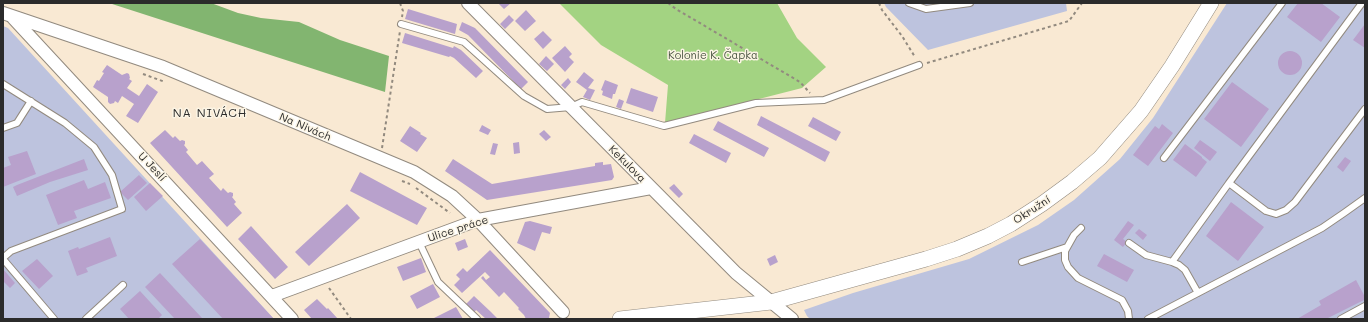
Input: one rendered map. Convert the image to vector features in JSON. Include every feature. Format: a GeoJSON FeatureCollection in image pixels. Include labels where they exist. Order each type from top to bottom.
{"type":"FeatureCollection","features":[{"type":"Feature","properties":{"kind":"street","name":"Kekulova"},"geometry":{"type":"LineString","coordinates":[[468,3],[736,273],[792,319]]}},
{"type":"Feature","properties":{"kind":"street","name":"Okružní"},"geometry":{"type":"LineString","coordinates":[[620,319],[771,302],[926,259],[988,236],[1011,224],[1072,182],[1100,158],[1141,111],[1172,66],[1211,3]]}},
{"type":"Feature","properties":{"kind":"street","name":"Na Nivách"},"geometry":{"type":"LineString","coordinates":[[7,15],[163,67],[414,172],[452,196],[478,220],[563,312]]}},
{"type":"Feature","properties":{"kind":"street","name":"U Jeslí"},"geometry":{"type":"LineString","coordinates":[[7,15],[292,319]]}},
{"type":"Feature","properties":{"kind":"street","name":"Ulice práce"},"geometry":{"type":"LineString","coordinates":[[272,296],[478,220],[652,188]]}},
{"type":"Feature","properties":{"kind":"lane"},"geometry":{"type":"LineString","coordinates":[[909,3],[926,8],[970,3]]}},
{"type":"Feature","properties":{"kind":"lane"},"geometry":{"type":"LineString","coordinates":[[1164,158],[1282,3]]}},
{"type":"Feature","properties":{"kind":"lane"},"geometry":{"type":"LineString","coordinates":[[1172,262],[1362,3]]}},
{"type":"Feature","properties":{"kind":"lane"},"geometry":{"type":"LineString","coordinates":[[401,24],[464,42],[524,96],[547,109],[571,107],[582,102],[664,126],[756,104],[824,100],[919,65]]}},
{"type":"Feature","properties":{"kind":"lane"},"geometry":{"type":"LineString","coordinates":[[3,84],[65,123],[94,147],[112,175],[122,209],[11,251],[3,259],[54,319]]}},
{"type":"Feature","properties":{"kind":"lane"},"geometry":{"type":"LineString","coordinates":[[3,128],[17,124],[30,101]]}},
{"type":"Feature","properties":{"kind":"lane"},"geometry":{"type":"LineString","coordinates":[[1229,183],[1266,211],[1276,214],[1281,213],[1294,202],[1365,109]]}},
{"type":"Feature","properties":{"kind":"lane"},"geometry":{"type":"LineString","coordinates":[[1148,319],[1322,228],[1365,198]]}},
{"type":"Feature","properties":{"kind":"lane"},"geometry":{"type":"LineString","coordinates":[[1081,228],[1074,235],[1065,251],[1066,260],[1073,273],[1078,278],[1122,300],[1128,311],[1129,319]]}},
{"type":"Feature","properties":{"kind":"lane"},"geometry":{"type":"LineString","coordinates":[[419,242],[438,282],[477,319]]}},
{"type":"Feature","properties":{"kind":"lane"},"geometry":{"type":"LineString","coordinates":[[1129,243],[1146,255],[1178,265],[1184,270],[1198,292]]}},
{"type":"Feature","properties":{"kind":"lane"},"geometry":{"type":"LineString","coordinates":[[1022,262],[1067,247]]}},
{"type":"Feature","properties":{"kind":"lane"},"geometry":{"type":"LineString","coordinates":[[86,319],[123,285]]}},
{"type":"Feature","properties":{"kind":"lane"},"geometry":{"type":"LineString","coordinates":[[1341,319],[1365,306]]}},
{"type":"Feature","properties":{"kind":"path"},"geometry":{"type":"LineString","coordinates":[[380,158],[403,11],[400,3]]}},
{"type":"Feature","properties":{"kind":"path"},"geometry":{"type":"LineString","coordinates":[[668,3],[800,82],[806,87],[815,100]]}},
{"type":"Feature","properties":{"kind":"path"},"geometry":{"type":"LineString","coordinates":[[879,3],[882,10],[902,36],[919,65],[1069,21],[1082,3]]}},
{"type":"Feature","properties":{"kind":"path"},"geometry":{"type":"LineString","coordinates":[[397,179],[411,185],[450,213]]}},
{"type":"Feature","properties":{"kind":"path"},"geometry":{"type":"LineString","coordinates":[[327,285],[351,319]]}},
{"type":"Feature","properties":{"kind":"shaded area"},"geometry":{"type":"Polygon","coordinates":[[[884,3],[1066,3],[1067,11],[928,50],[886,7],[884,3]]]}},
{"type":"Feature","properties":{"kind":"shaded area"},"geometry":{"type":"Polygon","coordinates":[[[1227,3],[1365,3],[1365,319],[810,319],[807,316],[804,310],[853,293],[969,259],[1038,225],[1074,200],[1120,159],[1153,118],[1227,3]]]}},
{"type":"Feature","properties":{"kind":"shaded area"},"geometry":{"type":"Polygon","coordinates":[[[3,26],[8,28],[274,319],[3,319],[3,26]]]}},
{"type":"Feature","properties":{"kind":"green space"},"geometry":{"type":"Polygon","coordinates":[[[109,3],[211,3],[238,13],[261,18],[299,22],[340,40],[389,56],[385,92],[109,3]]]}},
{"type":"Feature","properties":{"kind":"green space","name":"Kolonie K. Čapka"},"geometry":{"type":"Polygon","coordinates":[[[559,3],[777,3],[797,38],[826,67],[802,88],[665,123],[668,85],[601,45],[559,3]]]}},
{"type":"Feature","properties":{"kind":"building"},"geometry":{"type":"Polygon","coordinates":[[[498,3],[511,3],[504,9],[498,3]]]}},
{"type":"Feature","properties":{"kind":"building"},"geometry":{"type":"Polygon","coordinates":[[[1298,3],[1321,3],[1340,17],[1321,42],[1287,17],[1298,3]]]}},
{"type":"Feature","properties":{"kind":"building"},"geometry":{"type":"Polygon","coordinates":[[[408,9],[457,24],[455,34],[405,19],[408,9]]]}},
{"type":"Feature","properties":{"kind":"building"},"geometry":{"type":"Polygon","coordinates":[[[526,10],[536,21],[525,31],[515,21],[526,10]]]}},
{"type":"Feature","properties":{"kind":"building"},"geometry":{"type":"Polygon","coordinates":[[[509,15],[514,20],[505,29],[500,24],[509,15]]]}},
{"type":"Feature","properties":{"kind":"building"},"geometry":{"type":"Polygon","coordinates":[[[462,22],[475,28],[528,82],[521,89],[468,35],[459,30],[462,22]]]}},
{"type":"Feature","properties":{"kind":"building"},"geometry":{"type":"Polygon","coordinates":[[[1365,24],[1365,48],[1353,40],[1365,24]]]}},
{"type":"Feature","properties":{"kind":"building"},"geometry":{"type":"Polygon","coordinates":[[[543,31],[552,40],[543,49],[534,39],[543,31]]]}},
{"type":"Feature","properties":{"kind":"building"},"geometry":{"type":"Polygon","coordinates":[[[405,33],[453,48],[454,46],[461,50],[483,71],[476,78],[450,56],[449,57],[402,43],[405,33]]]}},
{"type":"Feature","properties":{"kind":"building"},"geometry":{"type":"Polygon","coordinates":[[[565,46],[572,54],[569,57],[574,62],[565,72],[552,58],[565,46]]]}},
{"type":"Feature","properties":{"kind":"building"},"geometry":{"type":"Polygon","coordinates":[[[1290,51],[1299,54],[1302,63],[1299,72],[1290,75],[1281,72],[1278,63],[1281,54],[1290,51]]]}},
{"type":"Feature","properties":{"kind":"building"},"geometry":{"type":"Polygon","coordinates":[[[546,56],[554,64],[547,71],[539,64],[546,56]]]}},
{"type":"Feature","properties":{"kind":"building"},"geometry":{"type":"Polygon","coordinates":[[[107,65],[122,75],[127,73],[129,74],[129,79],[132,81],[127,88],[139,96],[147,84],[158,92],[138,123],[126,116],[134,104],[122,96],[118,103],[115,101],[114,103],[110,104],[108,102],[108,97],[93,87],[97,80],[99,81],[104,73],[102,72],[107,65]]]}},
{"type":"Feature","properties":{"kind":"building"},"geometry":{"type":"Polygon","coordinates":[[[584,72],[594,80],[588,88],[595,90],[590,100],[583,97],[587,90],[576,82],[584,72]]]}},
{"type":"Feature","properties":{"kind":"building"},"geometry":{"type":"Polygon","coordinates":[[[568,78],[571,82],[565,89],[561,85],[568,78]]]}},
{"type":"Feature","properties":{"kind":"building"},"geometry":{"type":"Polygon","coordinates":[[[605,80],[618,85],[612,99],[602,95],[603,91],[601,90],[605,80]]]}},
{"type":"Feature","properties":{"kind":"building"},"geometry":{"type":"Polygon","coordinates":[[[1232,82],[1269,109],[1241,147],[1204,119],[1232,82]]]}},
{"type":"Feature","properties":{"kind":"building"},"geometry":{"type":"Polygon","coordinates":[[[631,88],[658,97],[653,112],[626,103],[631,88]]]}},
{"type":"Feature","properties":{"kind":"building"},"geometry":{"type":"Polygon","coordinates":[[[619,99],[624,101],[621,109],[616,107],[619,99]]]}},
{"type":"Feature","properties":{"kind":"building"},"geometry":{"type":"Polygon","coordinates":[[[761,116],[830,152],[825,162],[757,125],[761,116]]]}},
{"type":"Feature","properties":{"kind":"building"},"geometry":{"type":"Polygon","coordinates":[[[813,117],[841,132],[836,141],[808,126],[813,117]]]}},
{"type":"Feature","properties":{"kind":"building"},"geometry":{"type":"Polygon","coordinates":[[[718,121],[769,148],[764,157],[713,130],[718,121]]]}},
{"type":"Feature","properties":{"kind":"building"},"geometry":{"type":"Polygon","coordinates":[[[1162,124],[1173,133],[1148,166],[1133,155],[1155,126],[1159,129],[1162,124]]]}},
{"type":"Feature","properties":{"kind":"building"},"geometry":{"type":"Polygon","coordinates":[[[482,125],[491,130],[488,135],[479,131],[482,125]]]}},
{"type":"Feature","properties":{"kind":"building"},"geometry":{"type":"Polygon","coordinates":[[[410,126],[427,138],[417,152],[400,141],[410,126]]]}},
{"type":"Feature","properties":{"kind":"building"},"geometry":{"type":"Polygon","coordinates":[[[165,130],[173,138],[175,136],[180,141],[185,141],[184,145],[188,150],[186,152],[197,165],[202,161],[214,174],[209,178],[221,191],[223,188],[228,193],[233,193],[232,197],[236,202],[234,204],[242,213],[227,227],[150,143],[165,130]]]}},
{"type":"Feature","properties":{"kind":"building"},"geometry":{"type":"Polygon","coordinates":[[[544,130],[551,137],[546,141],[539,134],[544,130]]]}},
{"type":"Feature","properties":{"kind":"building"},"geometry":{"type":"Polygon","coordinates":[[[694,134],[731,153],[726,163],[689,143],[694,134]]]}},
{"type":"Feature","properties":{"kind":"building"},"geometry":{"type":"Polygon","coordinates":[[[1200,140],[1217,152],[1210,161],[1194,148],[1200,140]]]}},
{"type":"Feature","properties":{"kind":"building"},"geometry":{"type":"Polygon","coordinates":[[[519,142],[520,153],[514,154],[513,143],[519,142]]]}},
{"type":"Feature","properties":{"kind":"building"},"geometry":{"type":"Polygon","coordinates":[[[493,143],[498,144],[495,155],[490,154],[493,143]]]}},
{"type":"Feature","properties":{"kind":"building"},"geometry":{"type":"Polygon","coordinates":[[[1185,144],[1207,162],[1196,177],[1173,160],[1185,144]]]}},
{"type":"Feature","properties":{"kind":"building"},"geometry":{"type":"Polygon","coordinates":[[[27,151],[36,174],[3,187],[3,168],[11,165],[8,157],[27,151]]]}},
{"type":"Feature","properties":{"kind":"building"},"geometry":{"type":"Polygon","coordinates":[[[1345,157],[1351,161],[1343,172],[1337,167],[1345,157]]]}},
{"type":"Feature","properties":{"kind":"building"},"geometry":{"type":"Polygon","coordinates":[[[84,159],[88,170],[50,182],[17,196],[13,187],[84,159]]]}},
{"type":"Feature","properties":{"kind":"building"},"geometry":{"type":"Polygon","coordinates":[[[453,159],[492,184],[595,166],[595,163],[603,162],[603,165],[611,164],[614,177],[612,180],[487,200],[445,171],[453,159]]]}},
{"type":"Feature","properties":{"kind":"building"},"geometry":{"type":"Polygon","coordinates":[[[360,172],[427,208],[417,225],[350,191],[360,172]]]}},
{"type":"Feature","properties":{"kind":"building"},"geometry":{"type":"Polygon","coordinates":[[[139,175],[147,183],[128,200],[120,192],[139,175]]]}},
{"type":"Feature","properties":{"kind":"building"},"geometry":{"type":"Polygon","coordinates":[[[84,180],[88,189],[105,182],[111,198],[74,211],[77,218],[58,225],[46,195],[84,180]]]}},
{"type":"Feature","properties":{"kind":"building"},"geometry":{"type":"Polygon","coordinates":[[[150,183],[163,196],[146,211],[134,197],[150,183]]]}},
{"type":"Feature","properties":{"kind":"building"},"geometry":{"type":"Polygon","coordinates":[[[674,184],[683,194],[679,198],[669,188],[674,184]]]}},
{"type":"Feature","properties":{"kind":"building"},"geometry":{"type":"Polygon","coordinates":[[[1231,202],[1264,227],[1238,261],[1206,236],[1231,202]]]}},
{"type":"Feature","properties":{"kind":"building"},"geometry":{"type":"Polygon","coordinates":[[[347,204],[360,218],[309,266],[295,252],[347,204]]]}},
{"type":"Feature","properties":{"kind":"building"},"geometry":{"type":"Polygon","coordinates":[[[530,221],[552,227],[550,234],[542,232],[535,251],[517,243],[525,222],[530,221]]]}},
{"type":"Feature","properties":{"kind":"building"},"geometry":{"type":"Polygon","coordinates":[[[1128,221],[1134,225],[1123,239],[1127,242],[1123,247],[1114,240],[1128,221]]]}},
{"type":"Feature","properties":{"kind":"building"},"geometry":{"type":"Polygon","coordinates":[[[251,226],[288,267],[275,279],[238,239],[251,226]]]}},
{"type":"Feature","properties":{"kind":"building"},"geometry":{"type":"Polygon","coordinates":[[[1139,229],[1147,235],[1143,240],[1135,233],[1139,229]]]}},
{"type":"Feature","properties":{"kind":"building"},"geometry":{"type":"Polygon","coordinates":[[[110,237],[117,256],[86,268],[88,272],[77,276],[68,251],[78,247],[79,249],[110,237]]]}},
{"type":"Feature","properties":{"kind":"building"},"geometry":{"type":"Polygon","coordinates":[[[200,239],[274,319],[223,319],[172,264],[200,239]]]}},
{"type":"Feature","properties":{"kind":"building"},"geometry":{"type":"Polygon","coordinates":[[[465,239],[468,247],[458,251],[455,243],[465,239]]]}},
{"type":"Feature","properties":{"kind":"building"},"geometry":{"type":"Polygon","coordinates":[[[490,250],[550,313],[549,318],[526,319],[518,309],[519,308],[504,292],[499,297],[481,278],[483,276],[486,280],[490,277],[485,272],[462,293],[454,285],[460,279],[456,275],[463,268],[467,272],[490,250]]]}},
{"type":"Feature","properties":{"kind":"building"},"geometry":{"type":"Polygon","coordinates":[[[1104,254],[1134,270],[1127,282],[1097,266],[1104,254]]]}},
{"type":"Feature","properties":{"kind":"building"},"geometry":{"type":"Polygon","coordinates":[[[775,255],[778,262],[770,266],[767,259],[775,255]]]}},
{"type":"Feature","properties":{"kind":"building"},"geometry":{"type":"Polygon","coordinates":[[[421,258],[426,272],[403,281],[397,267],[421,258]]]}},
{"type":"Feature","properties":{"kind":"building"},"geometry":{"type":"Polygon","coordinates":[[[37,259],[53,276],[39,289],[22,271],[37,259]]]}},
{"type":"Feature","properties":{"kind":"building"},"geometry":{"type":"Polygon","coordinates":[[[3,269],[15,283],[10,288],[3,281],[3,269]]]}},
{"type":"Feature","properties":{"kind":"building"},"geometry":{"type":"Polygon","coordinates":[[[160,273],[203,319],[175,319],[145,287],[160,273]]]}},
{"type":"Feature","properties":{"kind":"building"},"geometry":{"type":"Polygon","coordinates":[[[1356,280],[1365,297],[1364,300],[1326,319],[1297,319],[1321,305],[1319,301],[1356,280]]]}},
{"type":"Feature","properties":{"kind":"building"},"geometry":{"type":"Polygon","coordinates":[[[433,284],[440,297],[417,309],[410,296],[433,284]]]}},
{"type":"Feature","properties":{"kind":"building"},"geometry":{"type":"Polygon","coordinates":[[[140,291],[162,315],[158,319],[129,319],[120,309],[140,291]]]}},
{"type":"Feature","properties":{"kind":"building"},"geometry":{"type":"Polygon","coordinates":[[[474,296],[498,319],[486,319],[476,310],[474,313],[465,305],[474,296]]]}},
{"type":"Feature","properties":{"kind":"building"},"geometry":{"type":"Polygon","coordinates":[[[317,299],[338,319],[312,319],[304,310],[317,299]]]}},
{"type":"Feature","properties":{"kind":"building"},"geometry":{"type":"Polygon","coordinates":[[[456,307],[463,319],[432,319],[456,307]]]}},
{"type":"Feature","properties":{"kind":"district","name":"NA NIVÁCH"},"geometry":{"type":"Point","coordinates":[210,113]}}]}
